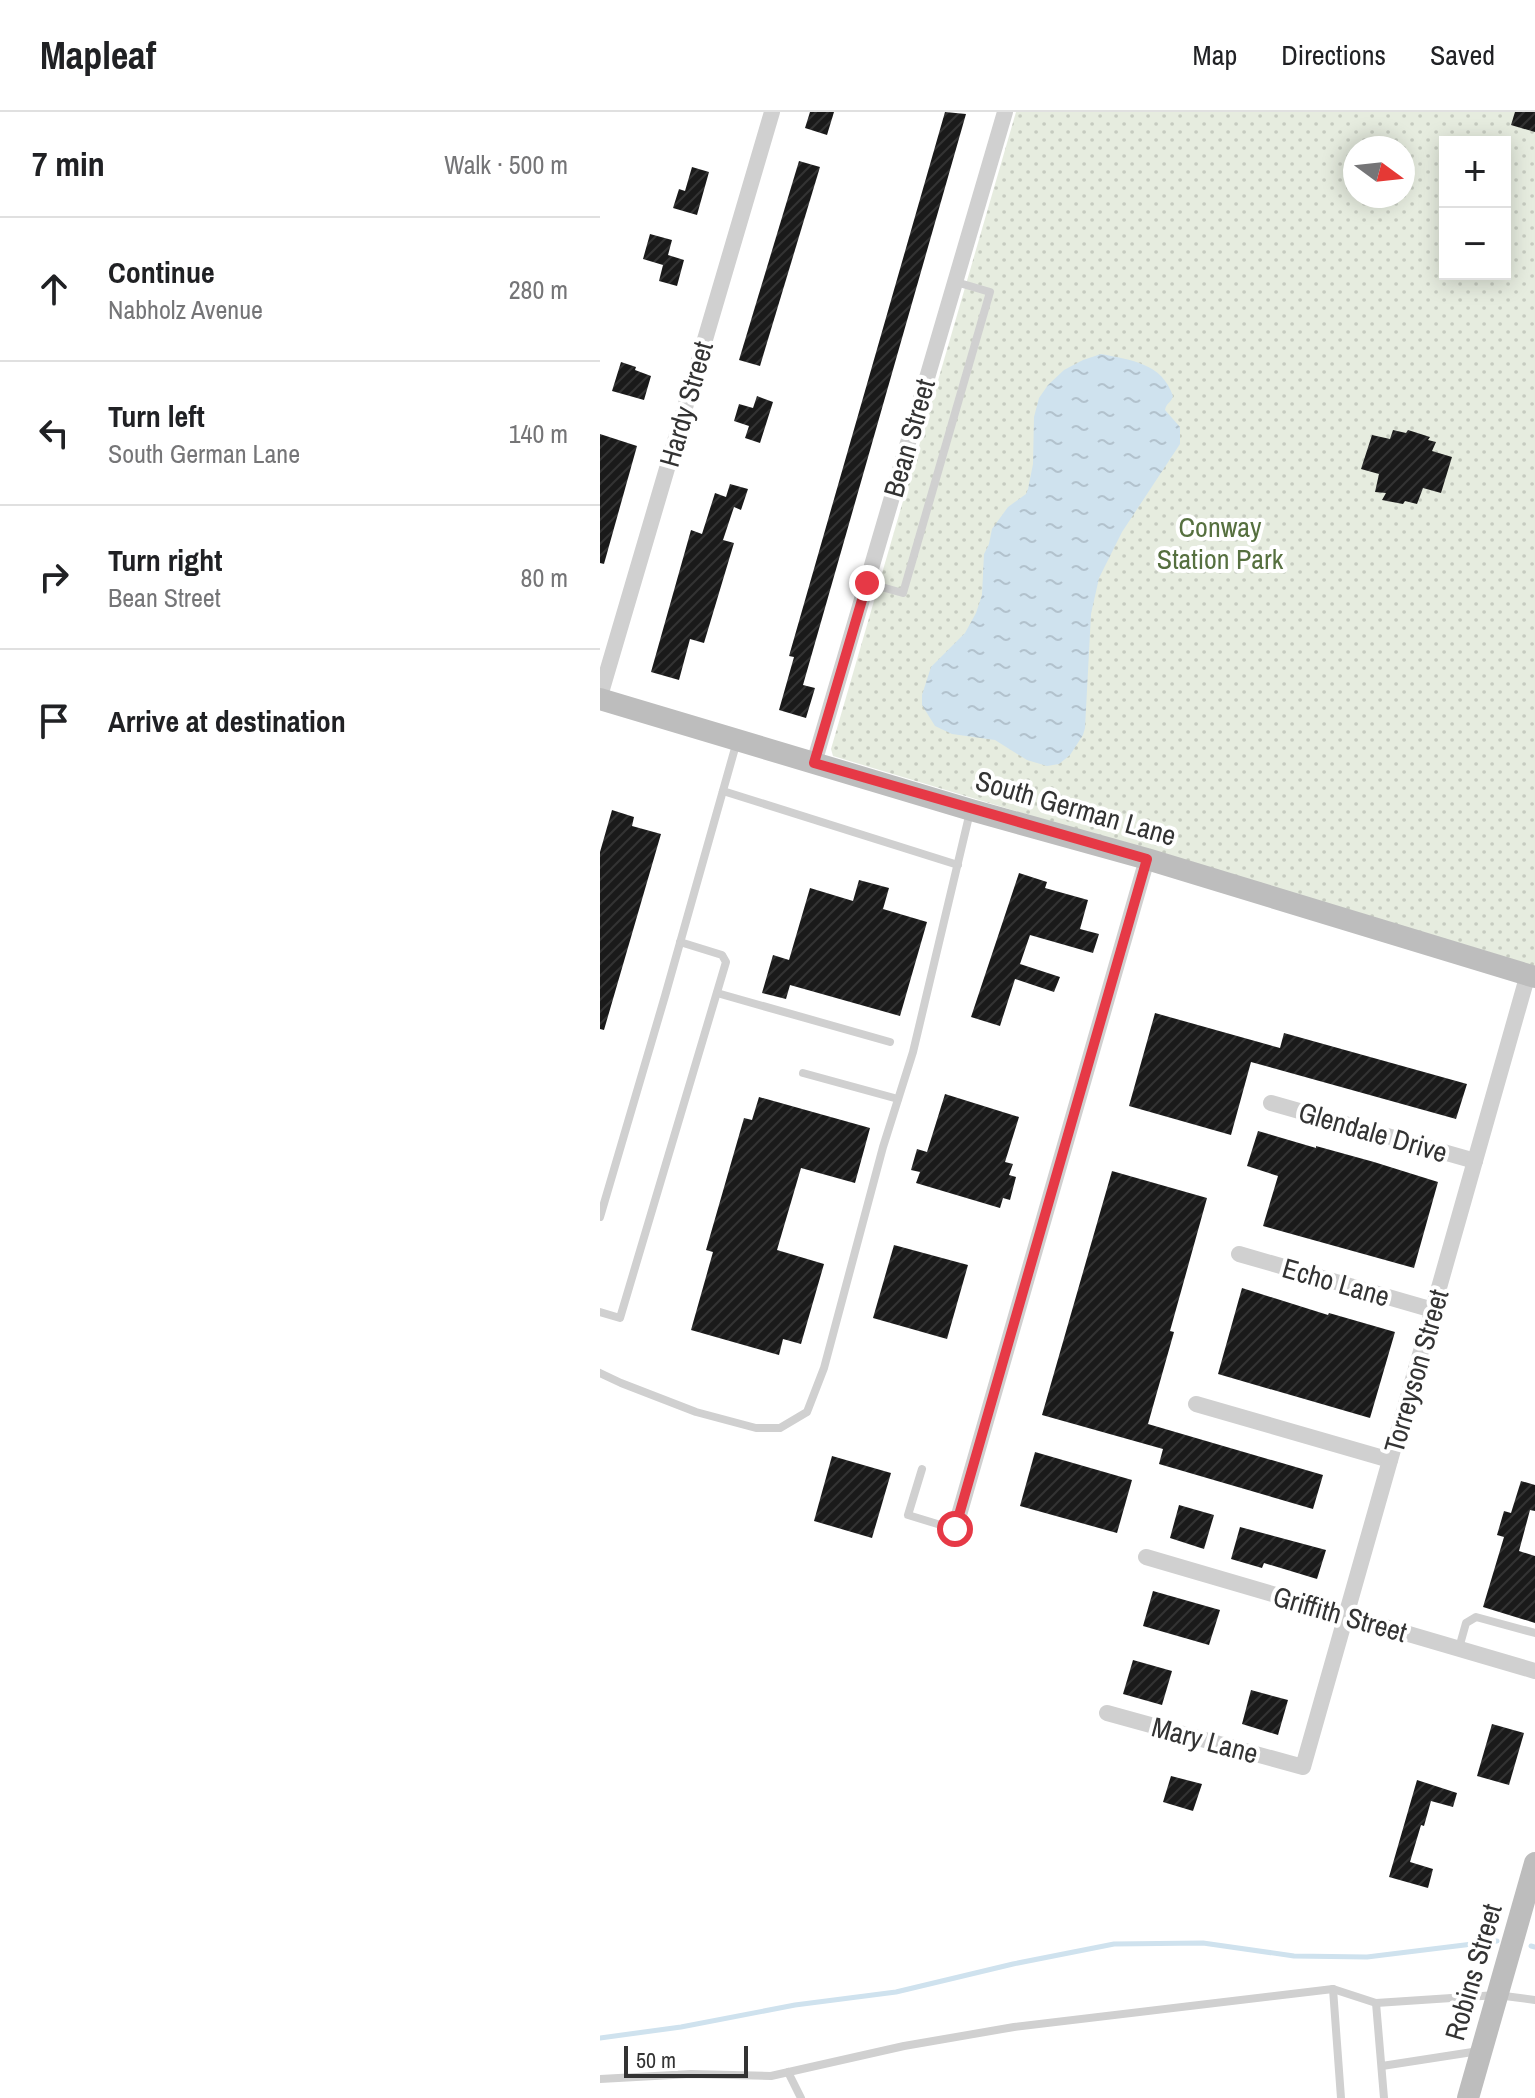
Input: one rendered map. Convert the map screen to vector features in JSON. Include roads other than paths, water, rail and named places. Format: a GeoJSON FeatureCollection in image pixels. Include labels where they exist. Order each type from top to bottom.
{"type":"FeatureCollection","features":[{"type":"Feature","properties":{"kind":"street","name":"Hardy Street"},"geometry":{"type":"LineString","coordinates":[[600,697],[772,112]]}},
{"type":"Feature","properties":{"kind":"street","name":"Bean Street"},"geometry":{"type":"LineString","coordinates":[[814,763],[1005,112]]}},
{"type":"Feature","properties":{"kind":"street","name":"South German Lane"},"geometry":{"type":"LineString","coordinates":[[600,697],[1531,976]]}},
{"type":"Feature","properties":{"kind":"street"},"geometry":{"type":"LineString","coordinates":[[955,1529],[1147,859]]}},
{"type":"Feature","properties":{"kind":"street","name":"Torreyson Street"},"geometry":{"type":"LineString","coordinates":[[1303,1767],[1475,1161],[1531,976]]}},
{"type":"Feature","properties":{"kind":"street","name":"Glendale Drive"},"geometry":{"type":"LineString","coordinates":[[1271,1103],[1475,1161]]}},
{"type":"Feature","properties":{"kind":"street","name":"Echo Lane"},"geometry":{"type":"LineString","coordinates":[[1239,1254],[1433,1310]]}},
{"type":"Feature","properties":{"kind":"street"},"geometry":{"type":"LineString","coordinates":[[1196,1404],[1390,1460]]}},
{"type":"Feature","properties":{"kind":"street","name":"Griffith Street"},"geometry":{"type":"LineString","coordinates":[[1146,1557],[1535,1671]]}},
{"type":"Feature","properties":{"kind":"street","name":"Mary Lane"},"geometry":{"type":"LineString","coordinates":[[1107,1713],[1303,1767]]}},
{"type":"Feature","properties":{"kind":"street","name":"Robins Street"},"geometry":{"type":"LineString","coordinates":[[1468,2098],[1535,1863]]}},
{"type":"Feature","properties":{"kind":"lane"},"geometry":{"type":"LineString","coordinates":[[867,583],[903,593],[990,292],[955,282]]}},
{"type":"Feature","properties":{"kind":"lane"},"geometry":{"type":"LineString","coordinates":[[600,1217],[737,740]]}},
{"type":"Feature","properties":{"kind":"lane"},"geometry":{"type":"LineString","coordinates":[[723,791],[958,865]]}},
{"type":"Feature","properties":{"kind":"lane"},"geometry":{"type":"LineString","coordinates":[[600,1373],[696,1412],[756,1428],[780,1428],[807,1412],[824,1368],[913,1052],[971,810]]}},
{"type":"Feature","properties":{"kind":"lane"},"geometry":{"type":"LineString","coordinates":[[600,1312],[620,1318],[726,962],[722,955],[680,942]]}},
{"type":"Feature","properties":{"kind":"lane"},"geometry":{"type":"LineString","coordinates":[[717,993],[890,1042]]}},
{"type":"Feature","properties":{"kind":"lane"},"geometry":{"type":"LineString","coordinates":[[803,1073],[898,1099]]}},
{"type":"Feature","properties":{"kind":"lane"},"geometry":{"type":"LineString","coordinates":[[922,1469],[908,1515],[955,1529]]}},
{"type":"Feature","properties":{"kind":"lane"},"geometry":{"type":"LineString","coordinates":[[1459,1649],[1466,1623],[1476,1617],[1535,1633]]}},
{"type":"Feature","properties":{"kind":"lane"},"geometry":{"type":"LineString","coordinates":[[600,2079],[691,2074],[771,2076],[904,2046],[1014,2027],[1333,1989],[1376,2003],[1497,1995],[1535,2000]]}},
{"type":"Feature","properties":{"kind":"lane"},"geometry":{"type":"LineString","coordinates":[[1333,1989],[1341,2098]]}},
{"type":"Feature","properties":{"kind":"lane"},"geometry":{"type":"LineString","coordinates":[[1376,2003],[1384,2098]]}},
{"type":"Feature","properties":{"kind":"lane"},"geometry":{"type":"LineString","coordinates":[[1382,2066],[1481,2051]]}},
{"type":"Feature","properties":{"kind":"lane"},"geometry":{"type":"LineString","coordinates":[[788,2072],[801,2098]]}},
{"type":"Feature","properties":{"kind":"water"},"geometry":{"type":"Polygon","coordinates":[[[1101,354],[1144,365],[1161,376],[1173,396],[1165,410],[1180,427],[1180,444],[1122,532],[1099,578],[1091,614],[1085,728],[1070,755],[1059,764],[1047,766],[1027,760],[995,740],[952,734],[935,726],[922,705],[922,695],[931,667],[965,633],[976,613],[982,595],[984,554],[992,529],[1008,507],[1028,489],[1033,464],[1034,417],[1039,398],[1064,370],[1101,354]]]}},
{"type":"Feature","properties":{"kind":"waterway"},"geometry":{"type":"LineString","coordinates":[[600,2038],[681,2027],[795,2005],[896,1992],[1114,1944],[1203,1943],[1294,1956],[1367,1957],[1497,1941]]}},
{"type":"Feature","properties":{"kind":"waterway"},"geometry":{"type":"LineString","coordinates":[[1531,1946],[1535,1947]]}},
{"type":"Feature","properties":{"kind":"park label","name":"Conway Station Park"},"geometry":{"type":"Point","coordinates":[1220,543]}}]}
